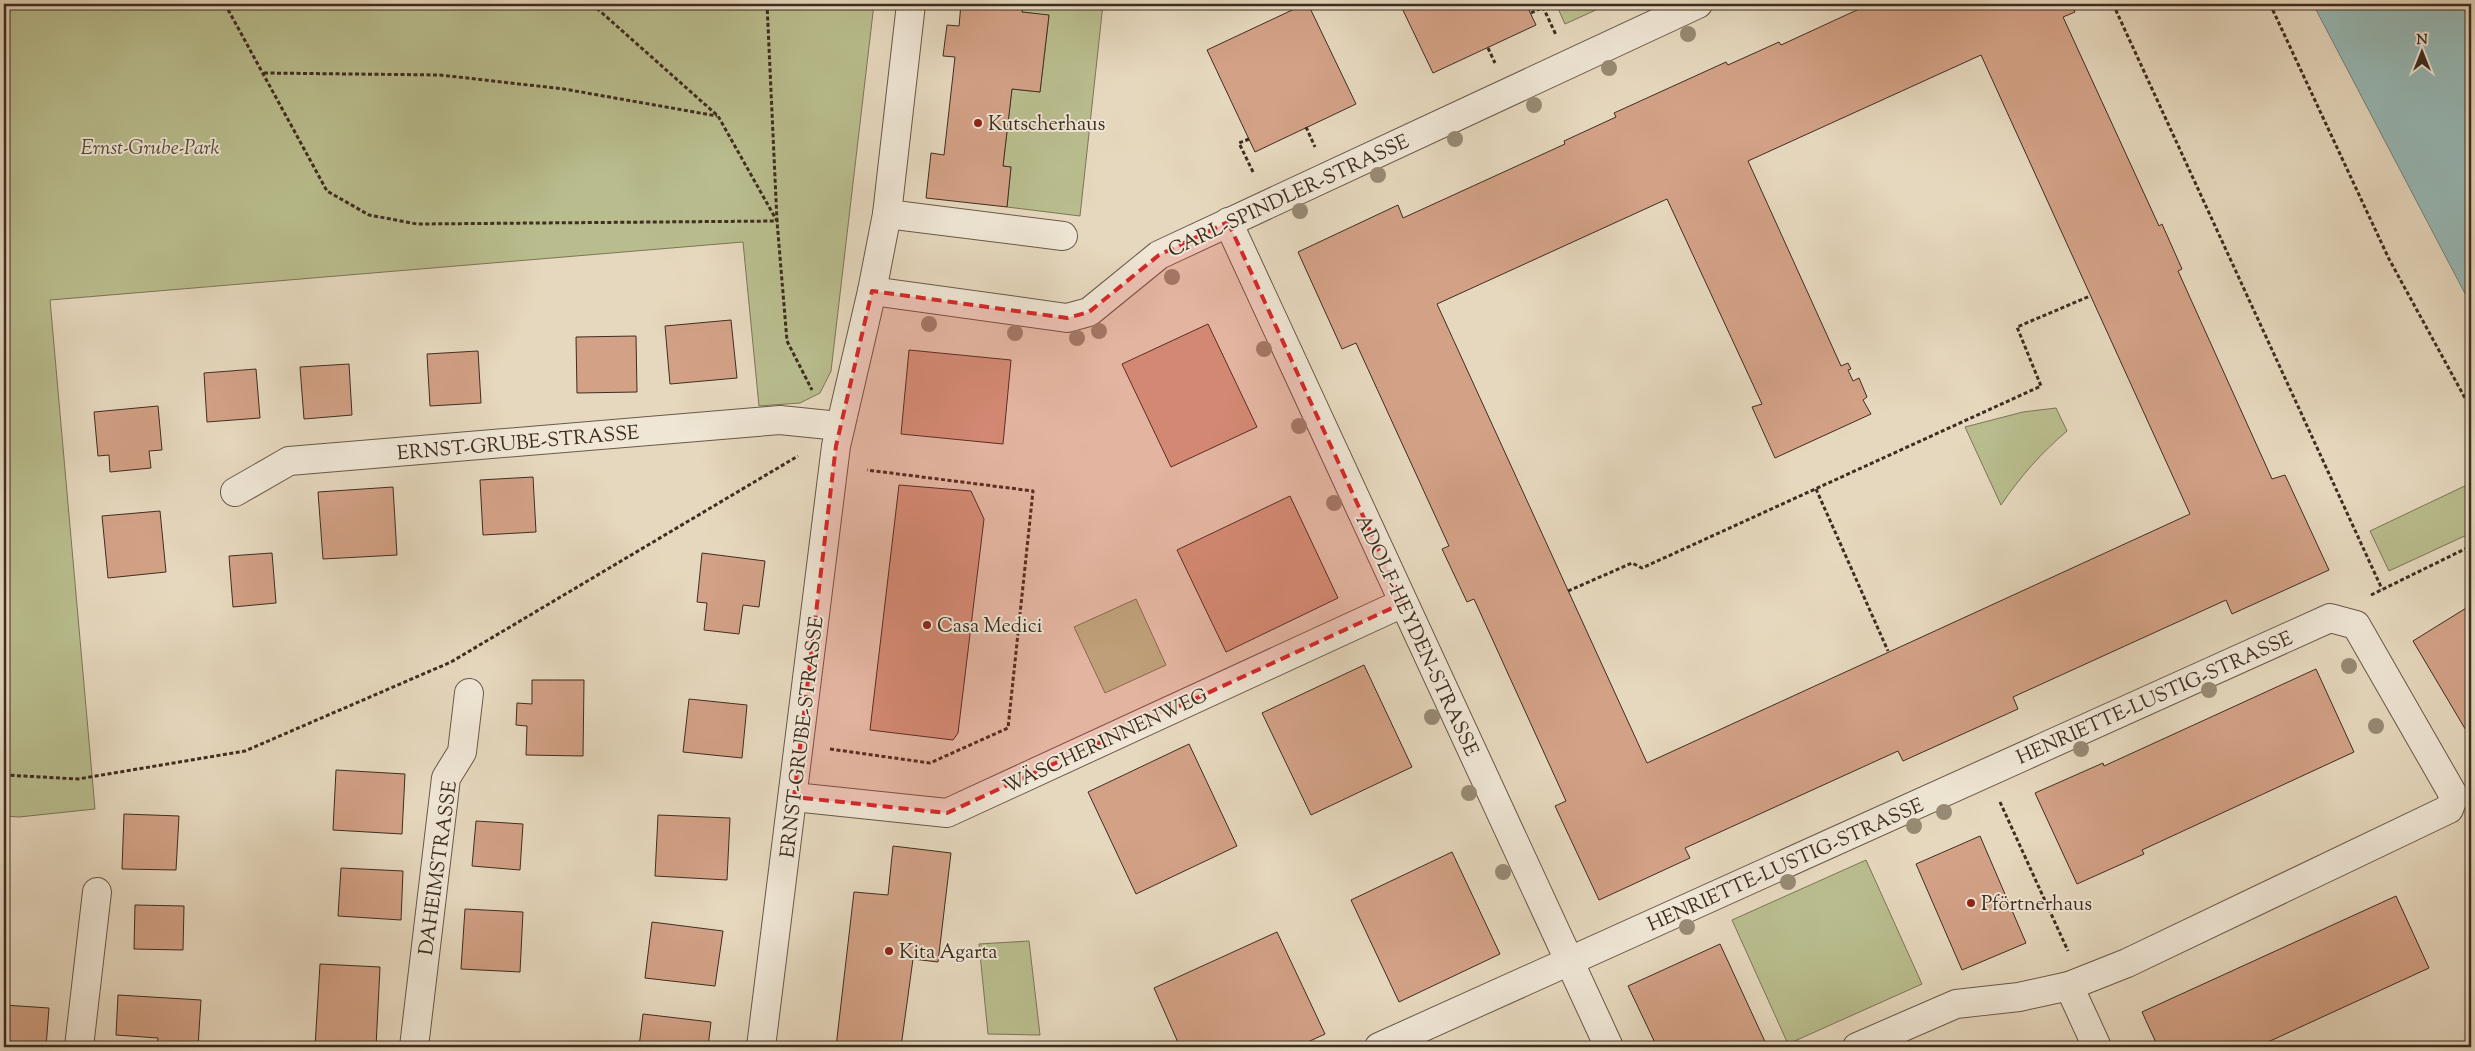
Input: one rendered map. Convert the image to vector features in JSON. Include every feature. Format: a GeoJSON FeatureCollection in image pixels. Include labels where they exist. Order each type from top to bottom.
{"type":"FeatureCollection","features":[{"type":"Feature","properties":{"kind":"street","name":"ERNST-GRUBE-STRASSE"},"geometry":{"type":"LineString","coordinates":[[761,1047],[794,797],[836,446],[872,291],[887,214],[911,4]]}},
{"type":"Feature","properties":{"kind":"street","name":"CARL-SPINDLER-STRASSE"},"geometry":{"type":"LineString","coordinates":[[872,291],[1067,318],[1088,312],[1159,255],[1698,4]]}},
{"type":"Feature","properties":{"kind":"street"},"geometry":{"type":"LineString","coordinates":[[887,214],[1063,236]]}},
{"type":"Feature","properties":{"kind":"street","name":"ADOLF-HEYDEN-STRASSE"},"geometry":{"type":"LineString","coordinates":[[1228,222],[1610,1047]]}},
{"type":"Feature","properties":{"kind":"street","name":"ERNST-GRUBE-STRASSE"},"geometry":{"type":"LineString","coordinates":[[234,492],[289,461],[780,420],[836,446]]}},
{"type":"Feature","properties":{"kind":"street","name":"WÄSCHERINNENWEG"},"geometry":{"type":"LineString","coordinates":[[794,797],[948,813],[1403,603]]}},
{"type":"Feature","properties":{"kind":"street"},"geometry":{"type":"LineString","coordinates":[[1857,1047],[1956,1004],[2019,997],[2076,984],[2136,958],[2449,809],[2454,796],[2356,626],[2330,618]]}},
{"type":"Feature","properties":{"kind":"street","name":"HENRIETTE-LUSTIG-STRASSE"},"geometry":{"type":"LineString","coordinates":[[1379,1047],[2330,618]]}},
{"type":"Feature","properties":{"kind":"street","name":"DAHEIMSTRASSE"},"geometry":{"type":"LineString","coordinates":[[414,1047],[446,778],[462,752],[469,693]]}},
{"type":"Feature","properties":{"kind":"street"},"geometry":{"type":"LineString","coordinates":[[79,1047],[97,892]]}},
{"type":"Feature","properties":{"kind":"street"},"geometry":{"type":"LineString","coordinates":[[2076,984],[2097,1047]]}},
{"type":"Feature","properties":{"kind":"path"},"geometry":{"type":"LineString","coordinates":[[225,4],[327,191],[369,215],[417,224],[777,221]]}},
{"type":"Feature","properties":{"kind":"path"},"geometry":{"type":"LineString","coordinates":[[592,4],[718,116],[777,221]]}},
{"type":"Feature","properties":{"kind":"path"},"geometry":{"type":"LineString","coordinates":[[767,4],[777,221],[787,341],[810,386],[836,446]]}},
{"type":"Feature","properties":{"kind":"path"},"geometry":{"type":"LineString","coordinates":[[2113,4],[2382,589]]}},
{"type":"Feature","properties":{"kind":"path"},"geometry":{"type":"LineString","coordinates":[[2270,4],[2389,259],[2471,409]]}},
{"type":"Feature","properties":{"kind":"path"},"geometry":{"type":"LineString","coordinates":[[1531,13],[1543,7],[1569,64]]}},
{"type":"Feature","properties":{"kind":"path"},"geometry":{"type":"LineString","coordinates":[[264,74],[440,75],[564,89],[718,116]]}},
{"type":"Feature","properties":{"kind":"path"},"geometry":{"type":"LineString","coordinates":[[1249,139],[1239,143],[1267,204]]}},
{"type":"Feature","properties":{"kind":"path"},"geometry":{"type":"LineString","coordinates":[[1568,591],[1632,563],[1642,568],[2041,386],[2017,328],[2090,296]]}},
{"type":"Feature","properties":{"kind":"path"},"geometry":{"type":"LineString","coordinates":[[4,776],[78,779],[245,751],[450,662],[805,451],[836,446],[1033,491],[1008,728],[930,763],[800,745]]}},
{"type":"Feature","properties":{"kind":"path"},"geometry":{"type":"LineString","coordinates":[[1816,489],[1888,651]]}},
{"type":"Feature","properties":{"kind":"path"},"geometry":{"type":"LineString","coordinates":[[2330,618],[2382,589],[2471,546]]}},
{"type":"Feature","properties":{"kind":"path"},"geometry":{"type":"LineString","coordinates":[[1986,772],[2076,984]]}},
{"type":"Feature","properties":{"kind":"highlighted area"},"geometry":{"type":"Polygon","coordinates":[[[1228,222],[1403,603],[947,813],[794,797],[836,446],[872,291],[1067,318],[1089,312],[1159,255],[1228,222]]]}},
{"type":"Feature","properties":{"kind":"green space","name":"Ernst-Grube-Park"},"geometry":{"type":"Polygon","coordinates":[[[4,4],[874,4],[831,371],[820,393],[800,403],[759,406],[743,242],[50,300],[95,809],[19,817],[4,816],[4,4]]]}},
{"type":"Feature","properties":{"kind":"green space"},"geometry":{"type":"Polygon","coordinates":[[[1023,4],[1103,4],[1080,216],[1007,207],[1011,167],[1003,166],[1012,89],[1040,92],[1049,16],[1022,12],[1023,4]]]}},
{"type":"Feature","properties":{"kind":"green space"},"geometry":{"type":"Polygon","coordinates":[[[1556,4],[1609,4],[1565,24],[1556,4]]]}},
{"type":"Feature","properties":{"kind":"green space"},"geometry":{"type":"Polygon","coordinates":[[[2056,408],[2067,431],[2031,466],[2001,505],[1965,427],[2023,412],[2056,408]]]}},
{"type":"Feature","properties":{"kind":"green space"},"geometry":{"type":"Polygon","coordinates":[[[2471,483],[2471,533],[2389,571],[2370,531],[2471,483]]]}},
{"type":"Feature","properties":{"kind":"green space"},"geometry":{"type":"Polygon","coordinates":[[[1136,599],[1166,665],[1105,693],[1074,627],[1136,599]]]}},
{"type":"Feature","properties":{"kind":"green space"},"geometry":{"type":"Polygon","coordinates":[[[1866,860],[1922,984],[1788,1044],[1732,920],[1866,860]]]}},
{"type":"Feature","properties":{"kind":"green space"},"geometry":{"type":"Polygon","coordinates":[[[1029,941],[1040,1035],[988,1034],[979,944],[1029,941]]]}},
{"type":"Feature","properties":{"kind":"water"},"geometry":{"type":"Polygon","coordinates":[[[2313,4],[2471,4],[2471,305],[2313,4]]]}},
{"type":"Feature","properties":{"kind":"building","name":"Kutscherhaus"},"geometry":{"type":"Polygon","coordinates":[[[961,4],[1023,4],[1022,12],[1049,15],[1040,92],[1012,89],[1003,166],[1011,167],[1007,207],[926,198],[931,153],[944,155],[955,57],[943,56],[947,25],[959,26],[961,4]]]}},
{"type":"Feature","properties":{"kind":"building"},"geometry":{"type":"Polygon","coordinates":[[[1308,4],[1356,104],[1255,152],[1207,50],[1308,4]]]}},
{"type":"Feature","properties":{"kind":"building"},"geometry":{"type":"Polygon","coordinates":[[[1400,4],[1526,4],[1536,25],[1433,73],[1400,4]]]}},
{"type":"Feature","properties":{"kind":"building"},"geometry":{"type":"Polygon","coordinates":[[[1870,4],[2072,4],[2075,12],[2063,17],[2159,226],[2162,224],[2182,269],[2178,271],[2272,479],[2285,475],[2329,570],[2232,614],[2226,600],[2013,697],[2018,709],[1903,761],[1898,751],[1685,848],[1690,858],[1599,900],[1555,806],[1566,801],[1474,599],[1467,602],[1442,549],[1449,546],[1356,343],[1342,349],[1298,252],[1398,205],[1403,218],[1565,144],[1564,141],[1616,117],[1614,113],[1726,62],[1728,65],[1779,42],[1781,45],[1870,4]],[[1981,55],[1748,161],[1841,366],[1848,363],[1851,369],[1848,370],[1853,381],[1859,378],[1867,397],[1863,400],[1871,414],[1775,458],[1752,407],[1762,404],[1667,199],[1437,304],[1647,763],[2190,514],[1981,55]]]}},
{"type":"Feature","properties":{"kind":"building"},"geometry":{"type":"Polygon","coordinates":[[[731,320],[737,378],[670,384],[665,326],[731,320]]]}},
{"type":"Feature","properties":{"kind":"building"},"geometry":{"type":"Polygon","coordinates":[[[1208,324],[1257,427],[1171,467],[1122,364],[1208,324]]]}},
{"type":"Feature","properties":{"kind":"building"},"geometry":{"type":"Polygon","coordinates":[[[636,336],[637,392],[577,393],[576,337],[636,336]]]}},
{"type":"Feature","properties":{"kind":"building"},"geometry":{"type":"Polygon","coordinates":[[[909,350],[1011,360],[1003,444],[901,434],[909,350]]]}},
{"type":"Feature","properties":{"kind":"building"},"geometry":{"type":"Polygon","coordinates":[[[478,351],[481,403],[430,406],[427,354],[478,351]]]}},
{"type":"Feature","properties":{"kind":"building"},"geometry":{"type":"Polygon","coordinates":[[[349,364],[352,415],[304,419],[300,367],[349,364]]]}},
{"type":"Feature","properties":{"kind":"building"},"geometry":{"type":"Polygon","coordinates":[[[256,369],[260,418],[207,422],[204,373],[256,369]]]}},
{"type":"Feature","properties":{"kind":"building"},"geometry":{"type":"Polygon","coordinates":[[[158,406],[162,450],[149,451],[151,468],[110,472],[109,455],[98,456],[94,412],[158,406]]]}},
{"type":"Feature","properties":{"kind":"building"},"geometry":{"type":"Polygon","coordinates":[[[533,477],[536,532],[483,535],[480,480],[533,477]]]}},
{"type":"Feature","properties":{"kind":"building","name":"Casa Medici"},"geometry":{"type":"Polygon","coordinates":[[[899,485],[971,491],[984,519],[958,733],[953,740],[870,730],[899,485]]]}},
{"type":"Feature","properties":{"kind":"building"},"geometry":{"type":"Polygon","coordinates":[[[393,487],[397,555],[323,559],[318,492],[393,487]]]}},
{"type":"Feature","properties":{"kind":"building"},"geometry":{"type":"Polygon","coordinates":[[[1290,496],[1338,598],[1226,652],[1177,550],[1290,496]]]}},
{"type":"Feature","properties":{"kind":"building"},"geometry":{"type":"Polygon","coordinates":[[[160,511],[166,572],[108,578],[102,516],[160,511]]]}},
{"type":"Feature","properties":{"kind":"building"},"geometry":{"type":"Polygon","coordinates":[[[272,553],[276,603],[233,607],[229,556],[272,553]]]}},
{"type":"Feature","properties":{"kind":"building"},"geometry":{"type":"Polygon","coordinates":[[[702,553],[765,561],[759,607],[743,605],[739,634],[704,630],[707,603],[697,602],[702,553]]]}},
{"type":"Feature","properties":{"kind":"building"},"geometry":{"type":"Polygon","coordinates":[[[2471,605],[2471,729],[2467,732],[2413,641],[2471,605]]]}},
{"type":"Feature","properties":{"kind":"building"},"geometry":{"type":"Polygon","coordinates":[[[1364,665],[1412,767],[1311,815],[1262,713],[1364,665]]]}},
{"type":"Feature","properties":{"kind":"building"},"geometry":{"type":"Polygon","coordinates":[[[2316,669],[2354,752],[2142,850],[2144,854],[2077,884],[2035,793],[2103,763],[2104,766],[2316,669]]]}},
{"type":"Feature","properties":{"kind":"building"},"geometry":{"type":"Polygon","coordinates":[[[532,680],[584,680],[583,756],[526,755],[527,726],[516,725],[517,703],[532,704],[532,680]]]}},
{"type":"Feature","properties":{"kind":"building"},"geometry":{"type":"Polygon","coordinates":[[[689,699],[747,705],[742,758],[683,752],[689,699]]]}},
{"type":"Feature","properties":{"kind":"building"},"geometry":{"type":"Polygon","coordinates":[[[1189,744],[1237,846],[1136,894],[1088,792],[1189,744]]]}},
{"type":"Feature","properties":{"kind":"building"},"geometry":{"type":"Polygon","coordinates":[[[336,770],[405,774],[402,834],[333,830],[336,770]]]}},
{"type":"Feature","properties":{"kind":"building"},"geometry":{"type":"Polygon","coordinates":[[[124,814],[179,816],[176,870],[122,869],[124,814]]]}},
{"type":"Feature","properties":{"kind":"building"},"geometry":{"type":"Polygon","coordinates":[[[658,815],[730,818],[727,880],[655,876],[658,815]]]}},
{"type":"Feature","properties":{"kind":"building"},"geometry":{"type":"Polygon","coordinates":[[[476,821],[523,824],[520,870],[472,866],[476,821]]]}},
{"type":"Feature","properties":{"kind":"building","name":"Pförtnerhaus"},"geometry":{"type":"Polygon","coordinates":[[[1980,836],[2026,943],[1962,970],[1916,864],[1980,836]]]}},
{"type":"Feature","properties":{"kind":"building"},"geometry":{"type":"Polygon","coordinates":[[[893,846],[951,853],[938,962],[913,959],[901,1047],[836,1047],[854,892],[888,895],[893,846]]]}},
{"type":"Feature","properties":{"kind":"building"},"geometry":{"type":"Polygon","coordinates":[[[1452,852],[1500,954],[1399,1002],[1351,900],[1452,852]]]}},
{"type":"Feature","properties":{"kind":"building"},"geometry":{"type":"Polygon","coordinates":[[[341,868],[403,871],[401,920],[338,916],[341,868]]]}},
{"type":"Feature","properties":{"kind":"building"},"geometry":{"type":"Polygon","coordinates":[[[2396,896],[2429,968],[2257,1047],[2158,1047],[2142,1012],[2396,896]]]}},
{"type":"Feature","properties":{"kind":"building"},"geometry":{"type":"Polygon","coordinates":[[[135,905],[184,906],[183,950],[134,949],[135,905]]]}},
{"type":"Feature","properties":{"kind":"building"},"geometry":{"type":"Polygon","coordinates":[[[465,909],[523,912],[520,972],[461,969],[465,909]]]}},
{"type":"Feature","properties":{"kind":"building"},"geometry":{"type":"Polygon","coordinates":[[[652,922],[723,931],[715,986],[645,978],[652,922]]]}},
{"type":"Feature","properties":{"kind":"building"},"geometry":{"type":"Polygon","coordinates":[[[1277,932],[1325,1034],[1297,1047],[1180,1047],[1154,988],[1277,932]]]}},
{"type":"Feature","properties":{"kind":"building"},"geometry":{"type":"Polygon","coordinates":[[[1720,944],[1767,1046],[1657,1047],[1628,986],[1720,944]]]}},
{"type":"Feature","properties":{"kind":"building"},"geometry":{"type":"Polygon","coordinates":[[[320,964],[380,967],[376,1047],[315,1047],[320,964]]]}},
{"type":"Feature","properties":{"kind":"building"},"geometry":{"type":"Polygon","coordinates":[[[118,995],[201,1000],[198,1047],[157,1047],[158,1038],[116,1035],[118,995]]]}},
{"type":"Feature","properties":{"kind":"building"},"geometry":{"type":"Polygon","coordinates":[[[4,1005],[49,1008],[46,1047],[4,1047],[4,1005]]]}},
{"type":"Feature","properties":{"kind":"building"},"geometry":{"type":"Polygon","coordinates":[[[643,1014],[711,1022],[708,1047],[639,1047],[643,1014]]]}},
{"type":"Feature","properties":{"kind":"place","name":"Kutscherhaus"},"geometry":{"type":"Point","coordinates":[978,123]}},
{"type":"Feature","properties":{"kind":"place","name":"Casa Medici"},"geometry":{"type":"Point","coordinates":[927,625]}},
{"type":"Feature","properties":{"kind":"place","name":"Pförtnerhaus"},"geometry":{"type":"Point","coordinates":[1971,903]}},
{"type":"Feature","properties":{"kind":"place","name":"Kita Agarta"},"geometry":{"type":"Point","coordinates":[889,951]}}]}
